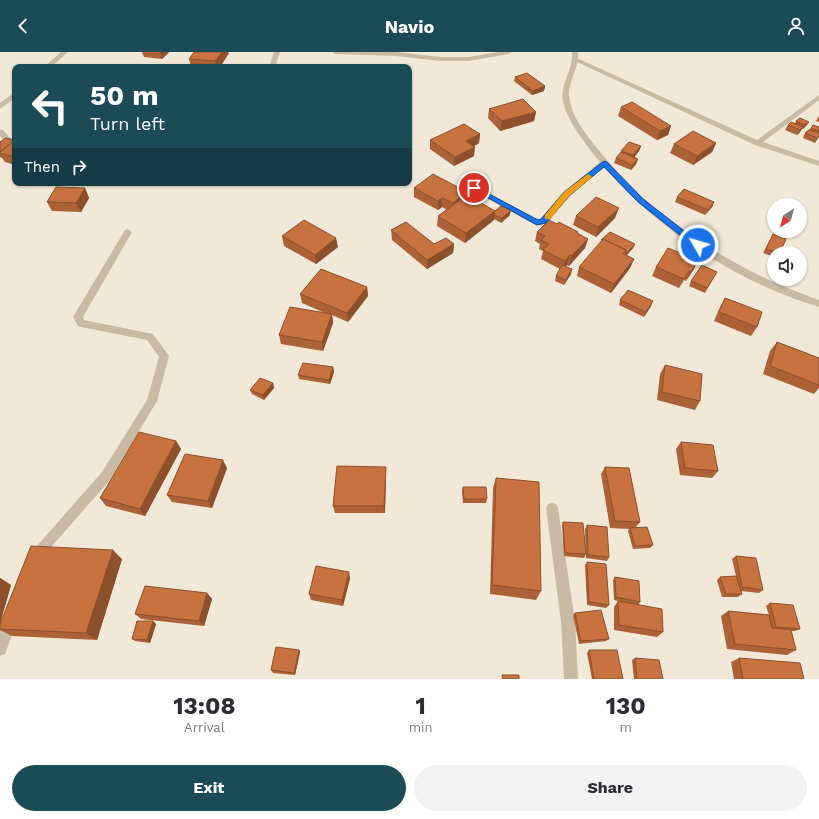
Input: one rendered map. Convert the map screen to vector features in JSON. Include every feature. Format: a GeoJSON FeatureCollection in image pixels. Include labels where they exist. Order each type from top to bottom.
{"type":"FeatureCollection","features":[{"type":"Feature","properties":{"kind":"street"},"geometry":{"type":"LineString","coordinates":[[51,64],[65,52]]}},
{"type":"Feature","properties":{"kind":"street"},"geometry":{"type":"LineString","coordinates":[[273,64],[277,52]]}},
{"type":"Feature","properties":{"kind":"street"},"geometry":{"type":"LineString","coordinates":[[335,52],[396,54],[441,59],[469,59],[509,52]]}},
{"type":"Feature","properties":{"kind":"street"},"geometry":{"type":"LineString","coordinates":[[819,164],[758,143],[576,56],[565,94],[570,112],[581,132],[604,163],[641,200],[698,245],[764,283],[819,304]]}},
{"type":"Feature","properties":{"kind":"street"},"geometry":{"type":"LineString","coordinates":[[758,143],[819,96]]}},
{"type":"Feature","properties":{"kind":"street"},"geometry":{"type":"LineString","coordinates":[[0,107],[12,97]]}},
{"type":"Feature","properties":{"kind":"street"},"geometry":{"type":"LineString","coordinates":[[0,132],[8,141]]}},
{"type":"Feature","properties":{"kind":"street"},"geometry":{"type":"LineString","coordinates":[[474,188],[537,223],[544,221],[567,194],[604,163]]}},
{"type":"Feature","properties":{"kind":"street"},"geometry":{"type":"LineString","coordinates":[[33,565],[40,550],[106,476],[152,400],[164,356],[150,337],[81,323],[78,317],[128,232]]}},
{"type":"Feature","properties":{"kind":"street"},"geometry":{"type":"LineString","coordinates":[[552,508],[568,622],[571,679]]}},
{"type":"Feature","properties":{"kind":"street"},"geometry":{"type":"LineString","coordinates":[[0,649],[15,608]]}},
{"type":"Feature","properties":{"kind":"building"},"geometry":{"type":"Polygon","coordinates":[[[194,52],[222,52],[215,61],[189,59],[194,52]]]}},
{"type":"Feature","properties":{"kind":"building"},"geometry":{"type":"Polygon","coordinates":[[[527,73],[545,86],[533,91],[515,77],[527,73]]]}},
{"type":"Feature","properties":{"kind":"building"},"geometry":{"type":"Polygon","coordinates":[[[523,99],[536,112],[502,121],[489,109],[523,99]]]}},
{"type":"Feature","properties":{"kind":"building"},"geometry":{"type":"Polygon","coordinates":[[[632,102],[671,126],[660,131],[621,107],[632,102]]]}},
{"type":"Feature","properties":{"kind":"building"},"geometry":{"type":"Polygon","coordinates":[[[800,118],[809,122],[805,125],[796,121],[800,118]]]}},
{"type":"Feature","properties":{"kind":"building"},"geometry":{"type":"Polygon","coordinates":[[[791,122],[803,127],[800,130],[788,125],[791,122]]]}},
{"type":"Feature","properties":{"kind":"building"},"geometry":{"type":"Polygon","coordinates":[[[464,124],[480,134],[466,141],[475,147],[455,157],[430,140],[464,124]]]}},
{"type":"Feature","properties":{"kind":"building"},"geometry":{"type":"Polygon","coordinates":[[[813,125],[819,127],[819,131],[811,128],[813,125]]]}},
{"type":"Feature","properties":{"kind":"building"},"geometry":{"type":"Polygon","coordinates":[[[809,130],[819,133],[819,136],[817,138],[805,133],[809,130]]]}},
{"type":"Feature","properties":{"kind":"building"},"geometry":{"type":"Polygon","coordinates":[[[693,131],[716,143],[697,156],[674,144],[693,131]]]}},
{"type":"Feature","properties":{"kind":"building"},"geometry":{"type":"Polygon","coordinates":[[[6,138],[12,139],[12,142],[0,152],[0,142],[6,138]]]}},
{"type":"Feature","properties":{"kind":"building"},"geometry":{"type":"Polygon","coordinates":[[[12,142],[12,156],[0,152],[12,142]]]}},
{"type":"Feature","properties":{"kind":"building"},"geometry":{"type":"Polygon","coordinates":[[[629,142],[641,146],[633,155],[621,151],[629,142]]]}},
{"type":"Feature","properties":{"kind":"building"},"geometry":{"type":"Polygon","coordinates":[[[621,152],[638,159],[632,165],[616,158],[621,152]]]}},
{"type":"Feature","properties":{"kind":"building"},"geometry":{"type":"Polygon","coordinates":[[[433,174],[467,192],[453,203],[442,198],[438,201],[414,188],[433,174]]]}},
{"type":"Feature","properties":{"kind":"building"},"geometry":{"type":"Polygon","coordinates":[[[56,187],[85,188],[76,203],[47,202],[56,187]]]}},
{"type":"Feature","properties":{"kind":"building"},"geometry":{"type":"Polygon","coordinates":[[[684,189],[714,202],[708,210],[677,197],[684,189]]]}},
{"type":"Feature","properties":{"kind":"building"},"geometry":{"type":"Polygon","coordinates":[[[467,195],[495,211],[466,233],[438,216],[467,195]]]}},
{"type":"Feature","properties":{"kind":"building"},"geometry":{"type":"Polygon","coordinates":[[[596,197],[619,208],[598,227],[576,216],[596,197]]]}},
{"type":"Feature","properties":{"kind":"building"},"geometry":{"type":"Polygon","coordinates":[[[501,206],[511,210],[502,218],[494,215],[495,211],[501,206]]]}},
{"type":"Feature","properties":{"kind":"building"},"geometry":{"type":"Polygon","coordinates":[[[304,220],[336,238],[315,255],[282,236],[304,220]]]}},
{"type":"Feature","properties":{"kind":"building"},"geometry":{"type":"Polygon","coordinates":[[[549,220],[557,224],[559,222],[588,239],[565,261],[543,250],[549,244],[541,240],[545,236],[537,232],[549,220]]]}},
{"type":"Feature","properties":{"kind":"building"},"geometry":{"type":"Polygon","coordinates":[[[406,222],[434,244],[446,238],[454,244],[427,260],[391,230],[406,222]]]}},
{"type":"Feature","properties":{"kind":"building"},"geometry":{"type":"Polygon","coordinates":[[[610,232],[635,244],[627,253],[625,252],[626,250],[603,239],[601,240],[610,232]]]}},
{"type":"Feature","properties":{"kind":"building"},"geometry":{"type":"Polygon","coordinates":[[[771,238],[786,239],[783,246],[767,246],[771,238]]]}},
{"type":"Feature","properties":{"kind":"building"},"geometry":{"type":"Polygon","coordinates":[[[603,239],[626,250],[623,254],[634,259],[614,284],[579,267],[603,239]]]}},
{"type":"Feature","properties":{"kind":"building"},"geometry":{"type":"Polygon","coordinates":[[[668,248],[698,260],[691,272],[689,271],[684,279],[656,267],[668,248]]]}},
{"type":"Feature","properties":{"kind":"building"},"geometry":{"type":"Polygon","coordinates":[[[562,265],[572,269],[566,280],[556,276],[562,265]]]}},
{"type":"Feature","properties":{"kind":"building"},"geometry":{"type":"Polygon","coordinates":[[[702,265],[717,272],[707,288],[691,281],[702,265]]]}},
{"type":"Feature","properties":{"kind":"building"},"geometry":{"type":"Polygon","coordinates":[[[321,269],[367,287],[347,313],[300,294],[321,269]]]}},
{"type":"Feature","properties":{"kind":"building"},"geometry":{"type":"Polygon","coordinates":[[[628,290],[653,301],[646,312],[620,300],[628,290]]]}},
{"type":"Feature","properties":{"kind":"building"},"geometry":{"type":"Polygon","coordinates":[[[725,298],[762,312],[757,327],[719,312],[725,298]]]}},
{"type":"Feature","properties":{"kind":"building"},"geometry":{"type":"Polygon","coordinates":[[[290,307],[332,314],[322,342],[279,335],[290,307]]]}},
{"type":"Feature","properties":{"kind":"building"},"geometry":{"type":"Polygon","coordinates":[[[777,342],[819,358],[819,385],[770,366],[777,342]]]}},
{"type":"Feature","properties":{"kind":"building"},"geometry":{"type":"Polygon","coordinates":[[[303,363],[333,367],[329,380],[298,375],[303,363]]]}},
{"type":"Feature","properties":{"kind":"building"},"geometry":{"type":"Polygon","coordinates":[[[665,365],[702,374],[700,401],[662,392],[665,365]]]}},
{"type":"Feature","properties":{"kind":"building"},"geometry":{"type":"Polygon","coordinates":[[[260,378],[273,383],[263,395],[250,390],[260,378]]]}},
{"type":"Feature","properties":{"kind":"building"},"geometry":{"type":"Polygon","coordinates":[[[139,432],[176,441],[140,509],[100,498],[139,432]]]}},
{"type":"Feature","properties":{"kind":"building"},"geometry":{"type":"Polygon","coordinates":[[[681,442],[713,445],[718,471],[685,468],[681,442]]]}},
{"type":"Feature","properties":{"kind":"building"},"geometry":{"type":"Polygon","coordinates":[[[185,454],[223,460],[208,501],[167,495],[185,454]]]}},
{"type":"Feature","properties":{"kind":"building"},"geometry":{"type":"Polygon","coordinates":[[[337,466],[386,467],[384,506],[333,506],[337,466]]]}},
{"type":"Feature","properties":{"kind":"building"},"geometry":{"type":"Polygon","coordinates":[[[605,467],[629,468],[640,522],[615,521],[605,467]]]}},
{"type":"Feature","properties":{"kind":"building"},"geometry":{"type":"Polygon","coordinates":[[[496,478],[539,482],[541,591],[492,585],[496,478]]]}},
{"type":"Feature","properties":{"kind":"building"},"geometry":{"type":"Polygon","coordinates":[[[463,487],[486,487],[487,499],[464,499],[463,487]]]}},
{"type":"Feature","properties":{"kind":"building"},"geometry":{"type":"Polygon","coordinates":[[[563,522],[583,523],[586,554],[565,553],[563,522]]]}},
{"type":"Feature","properties":{"kind":"building"},"geometry":{"type":"Polygon","coordinates":[[[587,525],[607,527],[609,557],[588,555],[587,525]]]}},
{"type":"Feature","properties":{"kind":"building"},"geometry":{"type":"Polygon","coordinates":[[[647,527],[653,545],[635,546],[630,528],[647,527]]]}},
{"type":"Feature","properties":{"kind":"building"},"geometry":{"type":"Polygon","coordinates":[[[31,546],[113,550],[86,633],[0,629],[0,624],[31,546]]]}},
{"type":"Feature","properties":{"kind":"building"},"geometry":{"type":"Polygon","coordinates":[[[736,556],[756,558],[763,590],[742,587],[736,556]]]}},
{"type":"Feature","properties":{"kind":"building"},"geometry":{"type":"Polygon","coordinates":[[[587,562],[606,564],[609,605],[589,602],[587,562]]]}},
{"type":"Feature","properties":{"kind":"building"},"geometry":{"type":"Polygon","coordinates":[[[316,566],[349,572],[342,600],[309,594],[316,566]]]}},
{"type":"Feature","properties":{"kind":"building"},"geometry":{"type":"Polygon","coordinates":[[[736,576],[742,594],[726,594],[720,577],[736,576]]]}},
{"type":"Feature","properties":{"kind":"building"},"geometry":{"type":"Polygon","coordinates":[[[615,577],[639,581],[640,602],[616,597],[615,577]]]}},
{"type":"Feature","properties":{"kind":"building"},"geometry":{"type":"Polygon","coordinates":[[[145,586],[207,593],[199,621],[135,614],[145,586]]]}},
{"type":"Feature","properties":{"kind":"building"},"geometry":{"type":"Polygon","coordinates":[[[618,601],[662,609],[663,632],[619,625],[618,601]]]}},
{"type":"Feature","properties":{"kind":"building"},"geometry":{"type":"Polygon","coordinates":[[[770,603],[793,605],[800,629],[776,627],[770,603]]]}},
{"type":"Feature","properties":{"kind":"building"},"geometry":{"type":"Polygon","coordinates":[[[601,610],[609,639],[581,641],[575,613],[601,610]]]}},
{"type":"Feature","properties":{"kind":"building"},"geometry":{"type":"Polygon","coordinates":[[[728,611],[769,615],[772,628],[791,630],[796,650],[735,644],[728,611]]]}},
{"type":"Feature","properties":{"kind":"building"},"geometry":{"type":"Polygon","coordinates":[[[137,621],[153,621],[147,640],[132,639],[137,621]]]}},
{"type":"Feature","properties":{"kind":"building"},"geometry":{"type":"Polygon","coordinates":[[[276,647],[299,650],[294,673],[271,670],[276,647]]]}},
{"type":"Feature","properties":{"kind":"building"},"geometry":{"type":"Polygon","coordinates":[[[589,650],[617,650],[623,679],[594,679],[589,650]]]}},
{"type":"Feature","properties":{"kind":"building"},"geometry":{"type":"Polygon","coordinates":[[[635,658],[659,660],[663,679],[637,679],[635,658]]]}},
{"type":"Feature","properties":{"kind":"building"},"geometry":{"type":"Polygon","coordinates":[[[739,658],[800,663],[804,679],[743,679],[739,658]]]}},
{"type":"Feature","properties":{"kind":"building"},"geometry":{"type":"Polygon","coordinates":[[[502,675],[519,675],[519,679],[503,679],[502,675]]]}},
{"type":"Feature","properties":{"kind":"slow traffic"},"geometry":{"type":"LineString","coordinates":[[547,217],[567,194],[588,177]]}},
{"type":"Feature","properties":{"kind":"route"},"geometry":{"type":"LineString","coordinates":[[474,188],[537,223],[544,221],[567,194],[604,163],[641,200],[698,245]]}}]}
